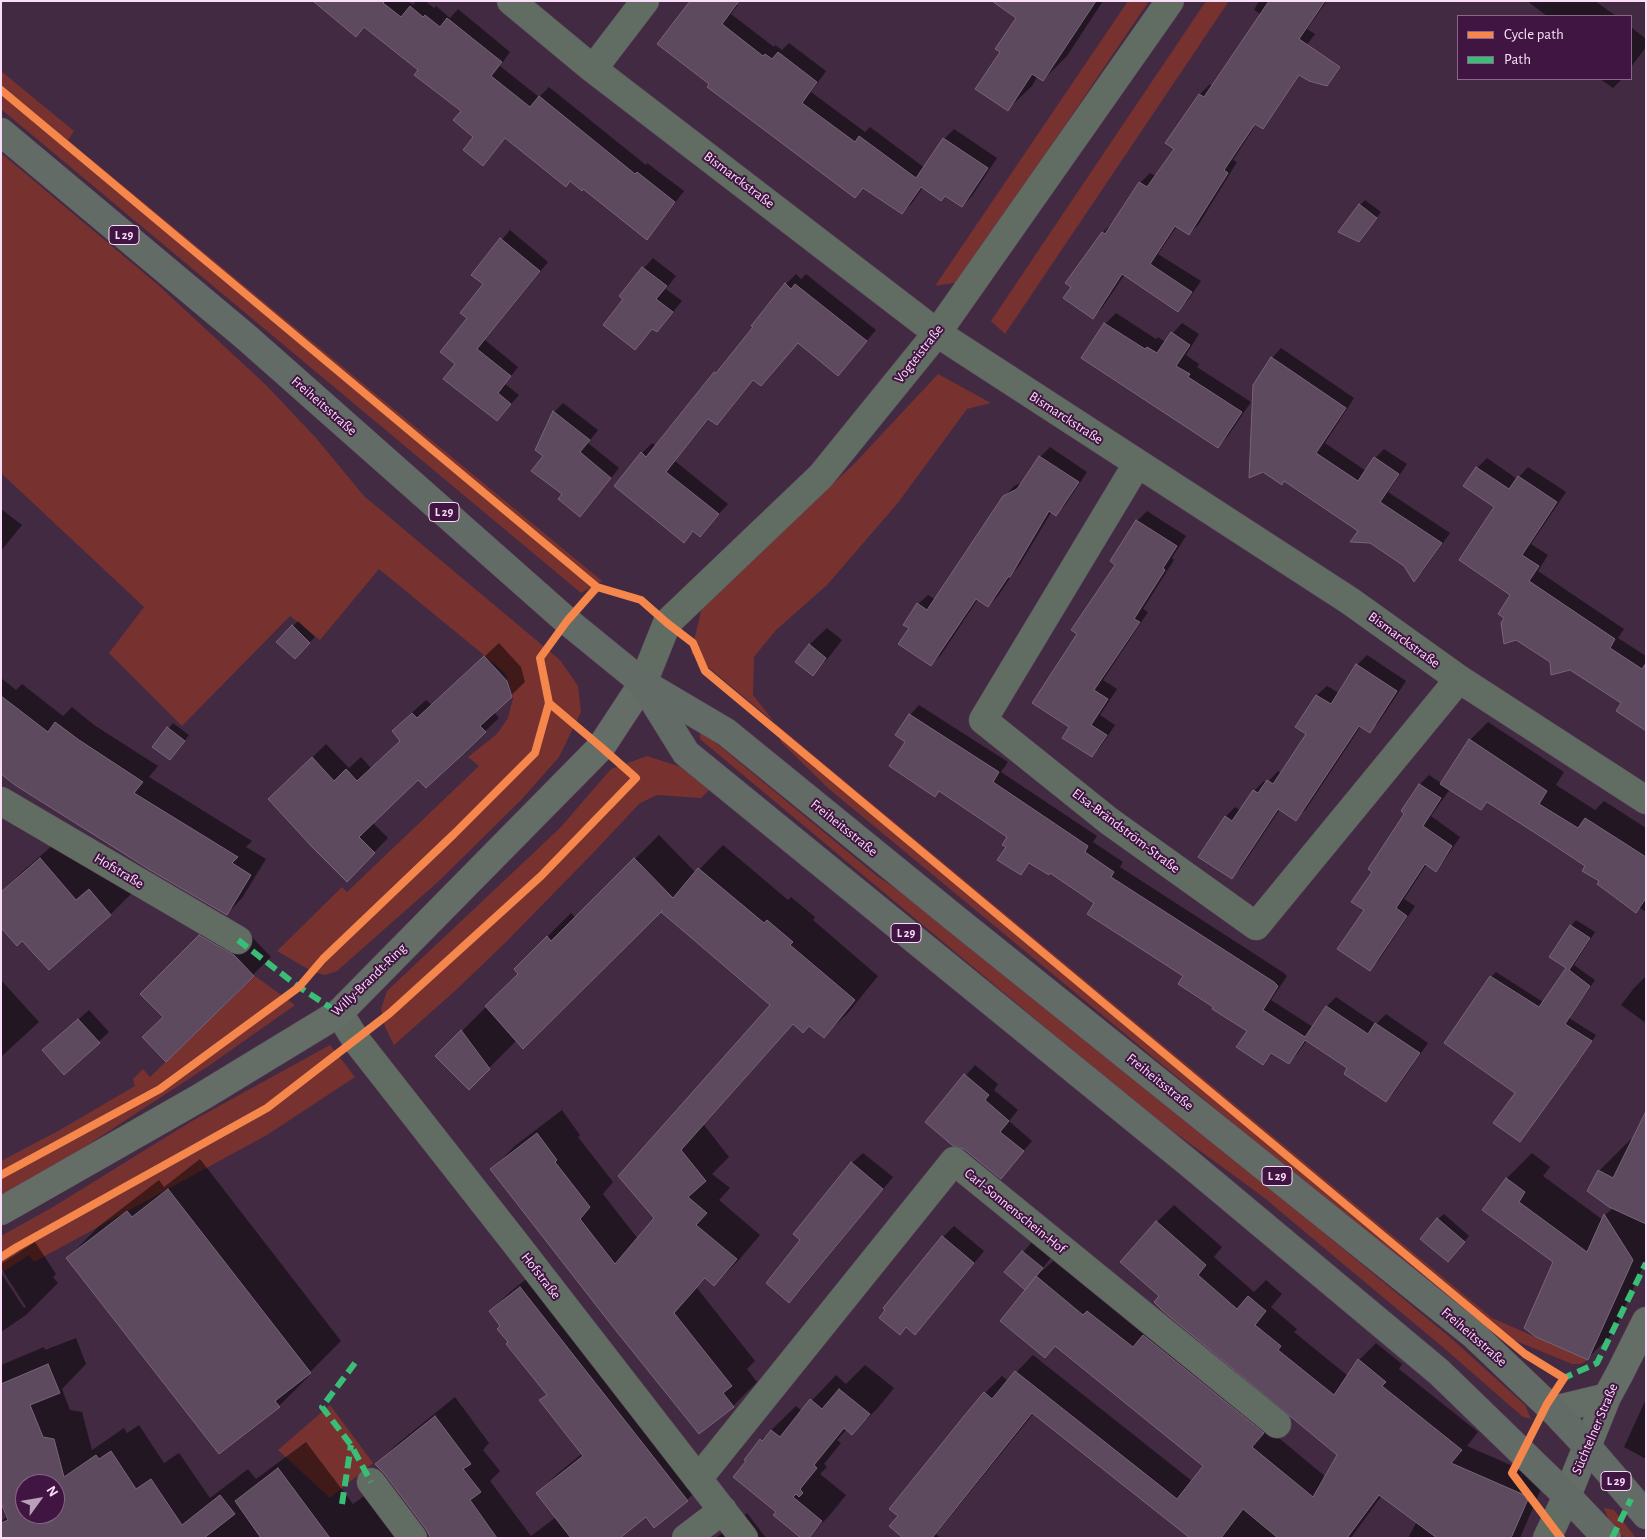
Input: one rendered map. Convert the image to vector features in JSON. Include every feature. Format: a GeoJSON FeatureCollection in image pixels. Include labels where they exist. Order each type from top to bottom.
{"type":"FeatureCollection","features":[{"type":"Feature","properties":{"kind":"main road","name":"Freiheitsstraße"},"geometry":{"type":"LineString","coordinates":[[1,132],[246,337],[567,621],[644,684],[726,732],[1474,1335],[1553,1410],[1646,1515]]}},
{"type":"Feature","properties":{"kind":"main road","name":"Freiheitsstraße"},"geometry":{"type":"LineString","coordinates":[[644,684],[686,753],[1190,1164],[1439,1372],[1567,1496],[1597,1535]]}},
{"type":"Feature","properties":{"kind":"main road","name":"Willy-Brandt-Ring"},"geometry":{"type":"LineString","coordinates":[[1,1211],[201,1097],[339,1013],[601,747],[644,684]]}},
{"type":"Feature","properties":{"kind":"main road","name":"Süchtelner Straße"},"geometry":{"type":"LineString","coordinates":[[1567,1496],[1606,1397],[1646,1321]]}},
{"type":"Feature","properties":{"kind":"main road"},"geometry":{"type":"LineString","coordinates":[[1553,1410],[1606,1397]]}},
{"type":"Feature","properties":{"kind":"street","name":"Bismarckstraße"},"geometry":{"type":"LineString","coordinates":[[511,1],[593,69],[937,333],[1350,601],[1459,680],[1646,800]]}},
{"type":"Feature","properties":{"kind":"street"},"geometry":{"type":"LineString","coordinates":[[593,69],[644,1]]}},
{"type":"Feature","properties":{"kind":"street","name":"Vogteistraße"},"geometry":{"type":"LineString","coordinates":[[644,684],[667,623],[820,476],[937,333],[1170,1]]}},
{"type":"Feature","properties":{"kind":"street","name":"Elsa-Brändström-Straße"},"geometry":{"type":"LineString","coordinates":[[1137,464],[983,720],[1109,821],[1256,926],[1459,680]]}},
{"type":"Feature","properties":{"kind":"street","name":"Hofstraße"},"geometry":{"type":"LineString","coordinates":[[1,801],[238,940]]}},
{"type":"Feature","properties":{"kind":"street","name":"Hofstraße"},"geometry":{"type":"LineString","coordinates":[[339,1013],[356,1040],[744,1538]]}},
{"type":"Feature","properties":{"kind":"street","name":"Carl-Sonnenschein-Hof"},"geometry":{"type":"LineString","coordinates":[[698,1479],[954,1161],[1277,1424]]}},
{"type":"Feature","properties":{"kind":"street"},"geometry":{"type":"LineString","coordinates":[[371,1482],[413,1538]]}},
{"type":"Feature","properties":{"kind":"street","name":"Süchtelner Straße"},"geometry":{"type":"LineString","coordinates":[[1547,1538],[1567,1496]]}},
{"type":"Feature","properties":{"kind":"street"},"geometry":{"type":"LineString","coordinates":[[686,1538],[723,1510]]}},
{"type":"Feature","properties":{"kind":"shaded area"},"geometry":{"type":"Polygon","coordinates":[[[1128,1],[1149,1],[959,282],[935,286],[1128,1]]]}},
{"type":"Feature","properties":{"kind":"shaded area"},"geometry":{"type":"Polygon","coordinates":[[[1206,1],[1229,1],[1005,334],[991,321],[1206,1]]]}},
{"type":"Feature","properties":{"kind":"shaded area"},"geometry":{"type":"Polygon","coordinates":[[[1,71],[74,131],[68,140],[602,581],[581,593],[1,109],[1,71]]]}},
{"type":"Feature","properties":{"kind":"shaded area"},"geometry":{"type":"Polygon","coordinates":[[[1,153],[157,284],[266,385],[316,438],[364,496],[560,660],[578,686],[581,712],[559,757],[522,799],[440,880],[337,971],[325,975],[313,972],[277,951],[342,887],[347,892],[479,766],[468,757],[497,734],[508,718],[513,698],[506,674],[379,569],[320,640],[290,616],[182,726],[109,653],[144,607],[1,473],[1,153]]]}},
{"type":"Feature","properties":{"kind":"shaded area"},"geometry":{"type":"Polygon","coordinates":[[[938,374],[991,403],[967,409],[897,504],[827,585],[776,630],[754,657],[753,695],[775,723],[691,653],[702,607],[854,464],[938,374]]]}},
{"type":"Feature","properties":{"kind":"shaded area"},"geometry":{"type":"Polygon","coordinates":[[[775,723],[1492,1318],[1588,1360],[1581,1364],[1572,1364],[1492,1331],[1461,1312],[828,788],[781,742],[775,723]]]}},
{"type":"Feature","properties":{"kind":"shaded area"},"geometry":{"type":"Polygon","coordinates":[[[700,733],[705,734],[877,876],[957,929],[1452,1339],[1525,1405],[1531,1419],[1523,1417],[1262,1196],[1148,1113],[700,739],[700,733]]]}},
{"type":"Feature","properties":{"kind":"shaded area"},"geometry":{"type":"Polygon","coordinates":[[[647,756],[687,769],[713,786],[701,798],[657,795],[640,803],[506,942],[394,1045],[385,1027],[381,1009],[387,991],[560,828],[611,769],[647,756]]]}},
{"type":"Feature","properties":{"kind":"shaded area"},"geometry":{"type":"Polygon","coordinates":[[[255,976],[295,1005],[210,1065],[77,1152],[1,1198],[1,1161],[58,1131],[135,1086],[133,1079],[143,1069],[150,1077],[255,976]]]}},
{"type":"Feature","properties":{"kind":"shaded area"},"geometry":{"type":"Polygon","coordinates":[[[330,1045],[355,1077],[267,1135],[34,1262],[29,1255],[1,1273],[1,1236],[53,1207],[192,1121],[330,1045]]]}},
{"type":"Feature","properties":{"kind":"shaded area"},"geometry":{"type":"Polygon","coordinates":[[[330,1405],[373,1463],[330,1498],[278,1450],[330,1405]]]}},
{"type":"Feature","properties":{"kind":"shaded area"},"geometry":{"type":"Polygon","coordinates":[[[1604,1508],[1614,1510],[1636,1538],[1624,1538],[1609,1520],[1604,1508]]]}},
{"type":"Feature","properties":{"kind":"building"},"geometry":{"type":"Polygon","coordinates":[[[313,1],[385,1],[383,3],[401,17],[410,6],[423,17],[425,15],[440,27],[447,18],[502,62],[491,76],[530,107],[539,96],[635,174],[637,172],[675,202],[647,240],[583,189],[582,191],[570,181],[566,187],[505,138],[483,166],[463,150],[473,137],[453,120],[461,111],[414,75],[418,70],[364,27],[356,37],[313,1]]]}},
{"type":"Feature","properties":{"kind":"building"},"geometry":{"type":"Polygon","coordinates":[[[690,1],[739,1],[722,24],[763,56],[765,54],[772,59],[778,52],[817,82],[802,103],[855,142],[859,136],[916,178],[943,138],[988,168],[962,207],[945,196],[941,201],[921,187],[902,214],[863,188],[855,198],[707,87],[709,84],[657,44],[690,1]]]}},
{"type":"Feature","properties":{"kind":"building"},"geometry":{"type":"Polygon","coordinates":[[[992,1],[1096,1],[1043,81],[1032,74],[1008,111],[975,89],[1000,52],[995,49],[1016,18],[992,1]]]}},
{"type":"Feature","properties":{"kind":"building"},"geometry":{"type":"Polygon","coordinates":[[[1269,1],[1325,1],[1299,39],[1340,67],[1327,86],[1309,81],[1299,75],[1263,129],[1255,124],[1224,170],[1228,173],[1189,235],[1175,226],[1150,264],[1192,292],[1178,312],[1122,274],[1093,319],[1063,298],[1071,287],[1065,283],[1102,232],[1105,234],[1139,182],[1147,187],[1174,149],[1165,143],[1199,94],[1204,97],[1269,1]]]}},
{"type":"Feature","properties":{"kind":"building"},"geometry":{"type":"Polygon","coordinates":[[[1359,204],[1377,218],[1359,242],[1338,232],[1359,204]]]}},
{"type":"Feature","properties":{"kind":"building"},"geometry":{"type":"Polygon","coordinates":[[[500,238],[540,271],[477,349],[511,376],[498,393],[511,404],[497,421],[443,379],[455,364],[440,352],[467,318],[460,313],[483,284],[471,275],[500,238]]]}},
{"type":"Feature","properties":{"kind":"building"},"geometry":{"type":"Polygon","coordinates":[[[642,267],[667,286],[656,299],[673,312],[657,332],[652,329],[635,350],[603,325],[623,299],[619,296],[642,267]]]}},
{"type":"Feature","properties":{"kind":"building"},"geometry":{"type":"Polygon","coordinates":[[[785,283],[791,289],[795,284],[867,341],[838,376],[798,343],[761,386],[753,380],[717,425],[708,419],[666,472],[719,514],[700,537],[693,531],[684,543],[614,486],[641,452],[646,457],[714,372],[716,373],[753,327],[751,326],[785,283]]]}},
{"type":"Feature","properties":{"kind":"building"},"geometry":{"type":"Polygon","coordinates":[[[1104,323],[1145,349],[1147,347],[1157,353],[1171,332],[1190,345],[1176,366],[1190,374],[1188,377],[1242,412],[1218,448],[1081,358],[1104,323]]]}},
{"type":"Feature","properties":{"kind":"building"},"geometry":{"type":"Polygon","coordinates":[[[1271,357],[1346,408],[1316,453],[1358,481],[1374,457],[1399,474],[1380,502],[1442,543],[1414,582],[1404,566],[1370,543],[1350,542],[1358,531],[1284,481],[1282,485],[1263,472],[1249,478],[1253,385],[1271,357]]]}},
{"type":"Feature","properties":{"kind":"building"},"geometry":{"type":"Polygon","coordinates":[[[553,411],[590,440],[580,452],[611,478],[580,517],[558,499],[562,494],[531,471],[543,456],[535,450],[553,411]]]}},
{"type":"Feature","properties":{"kind":"building"},"geometry":{"type":"Polygon","coordinates":[[[1039,456],[1079,482],[1056,516],[1049,511],[1010,577],[1008,577],[988,607],[976,599],[931,666],[898,644],[909,628],[903,625],[917,603],[927,610],[1003,496],[1017,489],[1039,456]]]}},
{"type":"Feature","properties":{"kind":"building"},"geometry":{"type":"Polygon","coordinates":[[[1476,467],[1509,489],[1518,476],[1557,502],[1522,555],[1539,566],[1529,581],[1615,639],[1610,648],[1642,669],[1646,663],[1646,731],[1616,711],[1621,703],[1570,670],[1551,675],[1550,662],[1516,640],[1504,644],[1501,623],[1504,618],[1498,614],[1510,595],[1459,560],[1494,507],[1463,486],[1476,467]]]}},
{"type":"Feature","properties":{"kind":"building"},"geometry":{"type":"Polygon","coordinates":[[[1136,520],[1177,546],[1163,568],[1165,570],[1134,619],[1140,622],[1094,690],[1108,699],[1091,725],[1107,735],[1092,757],[1062,738],[1069,727],[1032,703],[1077,634],[1071,630],[1115,565],[1110,561],[1136,520]]]}},
{"type":"Feature","properties":{"kind":"building"},"geometry":{"type":"Polygon","coordinates":[[[292,625],[310,643],[295,659],[276,642],[292,625]]]}},
{"type":"Feature","properties":{"kind":"building"},"geometry":{"type":"Polygon","coordinates":[[[809,644],[826,658],[813,676],[795,662],[809,644]]]}},
{"type":"Feature","properties":{"kind":"building"},"geometry":{"type":"Polygon","coordinates":[[[484,656],[507,681],[512,697],[480,726],[486,732],[426,788],[418,780],[359,837],[375,853],[347,882],[268,799],[312,757],[334,781],[346,769],[357,781],[400,741],[392,731],[412,713],[417,718],[484,656]]]}},
{"type":"Feature","properties":{"kind":"building"},"geometry":{"type":"Polygon","coordinates":[[[1356,664],[1397,691],[1370,733],[1359,726],[1296,821],[1278,809],[1232,879],[1198,857],[1225,816],[1232,821],[1253,790],[1258,793],[1267,780],[1273,784],[1306,734],[1295,727],[1316,695],[1331,704],[1356,664]]]}},
{"type":"Feature","properties":{"kind":"building"},"geometry":{"type":"Polygon","coordinates":[[[1,696],[48,732],[55,722],[143,782],[134,793],[238,857],[232,863],[251,875],[227,915],[150,870],[15,785],[1,774],[1,696]]]}},
{"type":"Feature","properties":{"kind":"building"},"geometry":{"type":"Polygon","coordinates":[[[909,714],[999,772],[993,782],[1088,846],[1085,852],[1114,872],[1111,877],[1274,982],[1278,986],[1263,1010],[1305,1037],[1326,1006],[1368,1034],[1375,1023],[1420,1053],[1386,1102],[1344,1074],[1347,1068],[1305,1040],[1289,1064],[1271,1053],[1263,1065],[1236,1047],[1247,1031],[1212,1009],[1213,1007],[1178,984],[1183,976],[1087,914],[1094,903],[1050,873],[1049,875],[1029,863],[1021,875],[997,860],[1006,847],[1002,845],[1007,837],[939,791],[935,797],[889,766],[905,742],[895,735],[909,714]]]}},
{"type":"Feature","properties":{"kind":"building"},"geometry":{"type":"Polygon","coordinates":[[[167,727],[185,741],[170,760],[152,747],[167,727]]]}},
{"type":"Feature","properties":{"kind":"building"},"geometry":{"type":"Polygon","coordinates":[[[1469,739],[1547,791],[1539,804],[1578,828],[1585,818],[1646,857],[1646,898],[1636,913],[1597,884],[1599,881],[1582,871],[1585,866],[1543,838],[1487,802],[1481,810],[1440,784],[1469,739]]]}},
{"type":"Feature","properties":{"kind":"building"},"geometry":{"type":"Polygon","coordinates":[[[1419,784],[1441,798],[1423,826],[1452,846],[1436,872],[1425,864],[1396,908],[1407,916],[1370,971],[1337,949],[1364,910],[1351,902],[1372,872],[1368,869],[1404,814],[1401,811],[1419,784]]]}},
{"type":"Feature","properties":{"kind":"building"},"geometry":{"type":"Polygon","coordinates":[[[40,858],[76,900],[89,889],[111,915],[49,970],[22,941],[17,946],[1,928],[1,892],[40,858]]]}},
{"type":"Feature","properties":{"kind":"building"},"geometry":{"type":"Polygon","coordinates":[[[634,858],[673,898],[698,868],[764,923],[767,920],[793,942],[790,945],[855,1000],[824,1038],[809,1026],[803,1033],[793,1024],[681,1150],[706,1181],[688,1197],[707,1213],[696,1225],[737,1259],[714,1286],[705,1278],[674,1313],[732,1386],[723,1393],[734,1407],[699,1434],[490,1169],[537,1133],[557,1160],[555,1162],[590,1207],[580,1219],[615,1264],[654,1218],[618,1176],[770,1005],[661,912],[663,910],[523,1049],[485,1006],[518,974],[514,969],[547,936],[551,941],[634,858]]]}},
{"type":"Feature","properties":{"kind":"building"},"geometry":{"type":"Polygon","coordinates":[[[1570,925],[1590,938],[1569,970],[1590,986],[1565,1024],[1592,1041],[1520,1142],[1493,1123],[1515,1093],[1444,1043],[1490,976],[1539,1007],[1566,968],[1549,957],[1570,925]]]}},
{"type":"Feature","properties":{"kind":"building"},"geometry":{"type":"Polygon","coordinates":[[[199,935],[234,955],[254,976],[166,1062],[142,1037],[163,1017],[140,994],[199,935]]]}},
{"type":"Feature","properties":{"kind":"building"},"geometry":{"type":"Polygon","coordinates":[[[78,1019],[100,1043],[64,1075],[42,1050],[78,1019]]]}},
{"type":"Feature","properties":{"kind":"building"},"geometry":{"type":"Polygon","coordinates":[[[461,1030],[490,1069],[469,1090],[435,1056],[461,1030]]]}},
{"type":"Feature","properties":{"kind":"building"},"geometry":{"type":"Polygon","coordinates":[[[964,1074],[989,1095],[985,1100],[1009,1121],[1000,1132],[1024,1151],[1001,1179],[964,1149],[953,1146],[925,1122],[964,1074]]]}},
{"type":"Feature","properties":{"kind":"building"},"geometry":{"type":"Polygon","coordinates":[[[1646,1111],[1646,1224],[1609,1207],[1587,1191],[1598,1170],[1613,1178],[1646,1111]]]}},
{"type":"Feature","properties":{"kind":"building"},"geometry":{"type":"Polygon","coordinates":[[[851,1162],[883,1189],[789,1303],[766,1283],[800,1240],[793,1234],[851,1162]]]}},
{"type":"Feature","properties":{"kind":"building"},"geometry":{"type":"Polygon","coordinates":[[[1506,1178],[1525,1192],[1519,1202],[1587,1252],[1604,1214],[1633,1260],[1588,1360],[1536,1337],[1524,1328],[1553,1262],[1482,1210],[1506,1178]]]}},
{"type":"Feature","properties":{"kind":"building"},"geometry":{"type":"Polygon","coordinates":[[[168,1189],[311,1373],[275,1401],[280,1407],[219,1454],[66,1258],[127,1211],[132,1217],[168,1189]]]}},
{"type":"Feature","properties":{"kind":"building"},"geometry":{"type":"Polygon","coordinates":[[[1437,1218],[1465,1242],[1448,1262],[1420,1239],[1437,1218]]]}},
{"type":"Feature","properties":{"kind":"building"},"geometry":{"type":"Polygon","coordinates":[[[1156,1221],[1206,1265],[1198,1275],[1237,1309],[1248,1296],[1266,1311],[1255,1325],[1281,1346],[1278,1350],[1334,1395],[1358,1359],[1386,1382],[1382,1386],[1462,1450],[1451,1463],[1529,1497],[1511,1538],[1437,1538],[1379,1495],[1347,1538],[1278,1538],[1243,1509],[1221,1538],[1190,1538],[1032,1413],[932,1538],[903,1538],[889,1526],[898,1516],[889,1509],[964,1416],[984,1392],[992,1399],[1015,1371],[1177,1499],[1203,1466],[1055,1346],[1045,1358],[1000,1321],[1036,1276],[1083,1315],[1087,1311],[1133,1347],[1143,1335],[1264,1433],[1252,1447],[1313,1497],[1337,1455],[1163,1311],[1154,1302],[1159,1296],[1120,1262],[1156,1221]]]}},
{"type":"Feature","properties":{"kind":"building"},"geometry":{"type":"Polygon","coordinates":[[[942,1236],[974,1263],[915,1335],[906,1327],[900,1335],[879,1318],[885,1310],[883,1308],[942,1236]]]}},
{"type":"Feature","properties":{"kind":"building"},"geometry":{"type":"Polygon","coordinates":[[[1022,1251],[1043,1268],[1025,1290],[1004,1272],[1022,1251]]]}},
{"type":"Feature","properties":{"kind":"building"},"geometry":{"type":"Polygon","coordinates":[[[520,1287],[688,1501],[654,1528],[646,1517],[620,1538],[571,1538],[536,1493],[583,1456],[539,1400],[547,1395],[506,1344],[508,1342],[497,1329],[500,1326],[489,1311],[520,1287]]]}},
{"type":"Feature","properties":{"kind":"building"},"geometry":{"type":"Polygon","coordinates":[[[48,1364],[60,1393],[30,1405],[43,1437],[54,1439],[63,1474],[15,1474],[15,1524],[65,1524],[65,1476],[96,1455],[99,1459],[111,1451],[136,1489],[151,1479],[182,1525],[220,1495],[235,1514],[204,1538],[1,1538],[1,1523],[8,1520],[1,1503],[1,1384],[48,1364]]]}},
{"type":"Feature","properties":{"kind":"building"},"geometry":{"type":"Polygon","coordinates":[[[839,1389],[870,1414],[852,1435],[844,1428],[814,1465],[817,1468],[800,1489],[803,1493],[799,1497],[796,1494],[793,1497],[822,1521],[809,1538],[801,1538],[773,1515],[776,1512],[733,1477],[760,1439],[762,1441],[771,1430],[780,1437],[810,1399],[822,1409],[839,1389]]]}},
{"type":"Feature","properties":{"kind":"building"},"geometry":{"type":"Polygon","coordinates":[[[435,1416],[471,1464],[463,1469],[481,1492],[470,1500],[497,1538],[431,1538],[384,1473],[375,1464],[435,1416]]]}},
{"type":"Feature","properties":{"kind":"building"},"geometry":{"type":"Polygon","coordinates":[[[278,1468],[330,1538],[261,1538],[235,1501],[278,1468]]]}},
{"type":"Feature","properties":{"kind":"marked path"},"geometry":{"type":"LineString","coordinates":[[238,940],[299,987],[339,1013]]}},
{"type":"Feature","properties":{"kind":"marked path"},"geometry":{"type":"LineString","coordinates":[[1563,1381],[1564,1378],[1597,1363],[1646,1263]]}},
{"type":"Feature","properties":{"kind":"marked path"},"geometry":{"type":"LineString","coordinates":[[355,1363],[322,1407],[351,1445],[371,1482]]}},
{"type":"Feature","properties":{"kind":"marked path"},"geometry":{"type":"LineString","coordinates":[[342,1504],[351,1445]]}},
{"type":"Feature","properties":{"kind":"marked path"},"geometry":{"type":"LineString","coordinates":[[1612,1538],[1631,1499]]}},
{"type":"Feature","properties":{"kind":"cycle path"},"geometry":{"type":"LineString","coordinates":[[1,90],[597,587],[641,600],[693,643],[705,671],[1525,1354],[1564,1378],[1547,1404],[1512,1473],[1561,1538]]}},
{"type":"Feature","properties":{"kind":"cycle path"},"geometry":{"type":"LineString","coordinates":[[1,1175],[160,1089],[299,987],[323,959],[454,834],[535,753],[549,703],[540,658],[567,621],[597,587]]}},
{"type":"Feature","properties":{"kind":"cycle path"},"geometry":{"type":"LineString","coordinates":[[1,1257],[267,1108],[390,1013],[541,876],[636,778],[549,703]]}}]}
